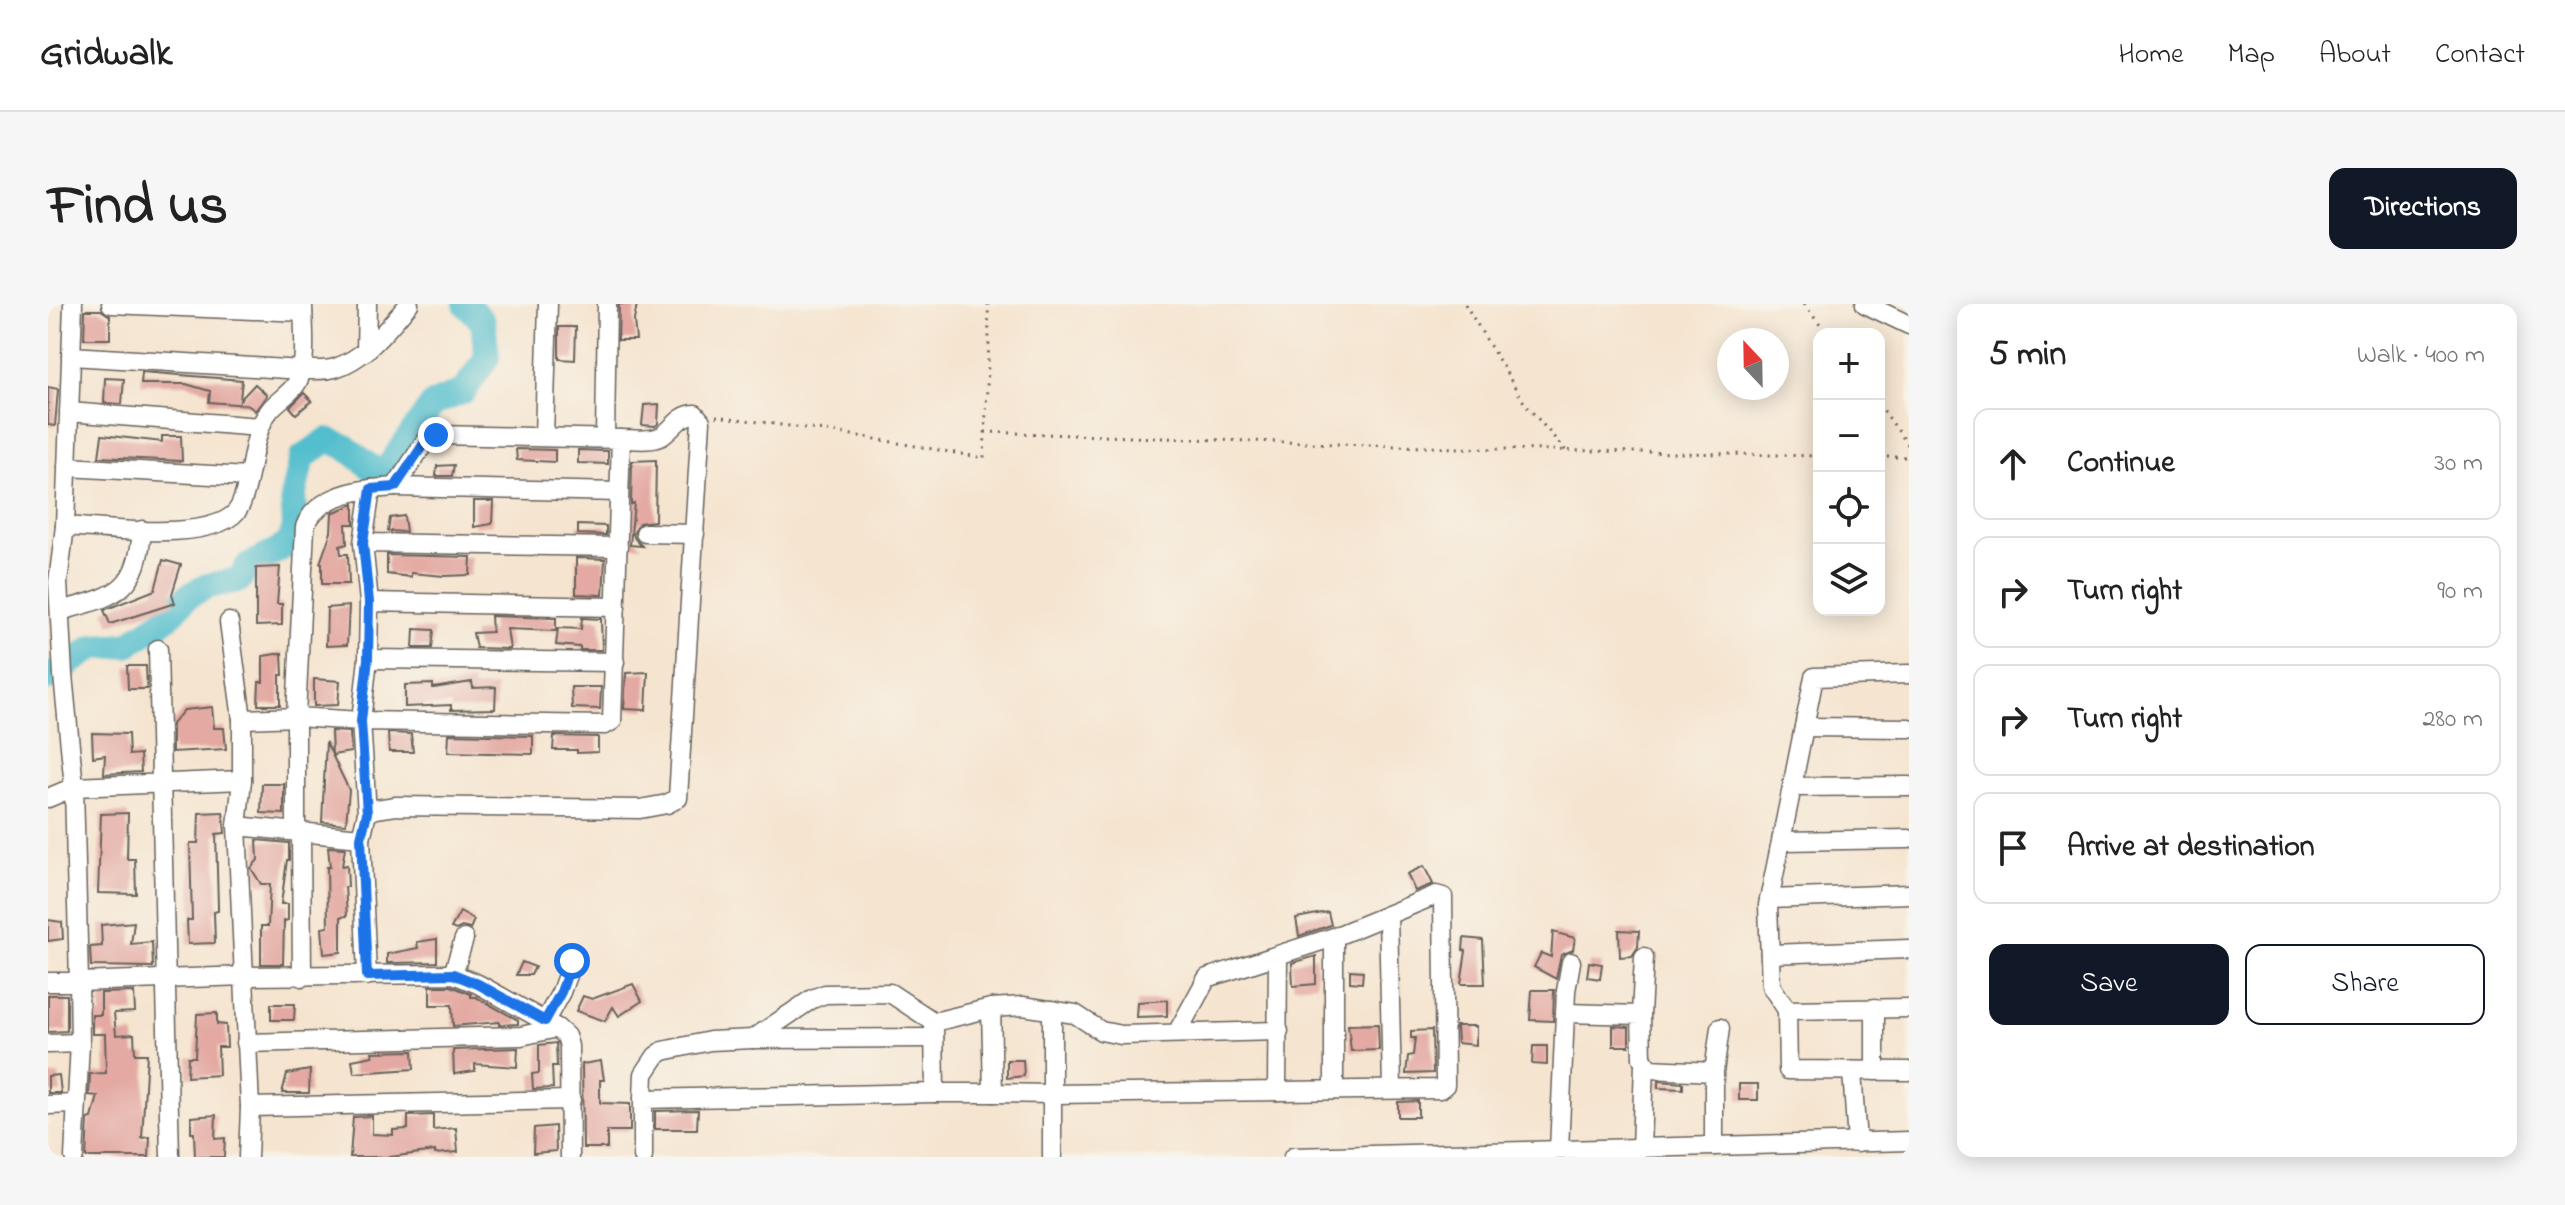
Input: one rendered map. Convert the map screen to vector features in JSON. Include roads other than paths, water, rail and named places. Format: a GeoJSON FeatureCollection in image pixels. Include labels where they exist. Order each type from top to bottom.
{"type":"FeatureCollection","features":[{"type":"Feature","properties":{"kind":"street"},"geometry":{"type":"LineString","coordinates":[[73,304],[65,526],[53,582],[61,611],[74,787],[80,1043],[74,1157]]}},
{"type":"Feature","properties":{"kind":"street"},"geometry":{"type":"LineString","coordinates":[[65,526],[185,531],[222,523],[232,517],[239,506],[260,427],[271,406],[296,385],[303,370],[303,308],[111,304]]}},
{"type":"Feature","properties":{"kind":"street"},"geometry":{"type":"LineString","coordinates":[[366,351],[367,304]]}},
{"type":"Feature","properties":{"kind":"street"},"geometry":{"type":"LineString","coordinates":[[71,356],[303,370],[337,367],[366,351],[409,304]]}},
{"type":"Feature","properties":{"kind":"street"},"geometry":{"type":"LineString","coordinates":[[544,436],[548,304]]}},
{"type":"Feature","properties":{"kind":"street"},"geometry":{"type":"LineString","coordinates":[[242,719],[296,717],[605,725],[612,721],[619,492],[613,438],[607,304]]}},
{"type":"Feature","properties":{"kind":"street"},"geometry":{"type":"LineString","coordinates":[[1865,304],[1909,325]]}},
{"type":"Feature","properties":{"kind":"street"},"geometry":{"type":"LineString","coordinates":[[69,412],[260,427]]}},
{"type":"Feature","properties":{"kind":"street"},"geometry":{"type":"LineString","coordinates":[[367,813],[396,806],[640,809],[667,804],[678,798],[701,421],[695,414],[682,417],[663,435],[654,438],[436,435],[425,442],[395,487]]}},
{"type":"Feature","properties":{"kind":"street"},"geometry":{"type":"LineString","coordinates":[[67,467],[248,477]]}},
{"type":"Feature","properties":{"kind":"street"},"geometry":{"type":"LineString","coordinates":[[302,977],[296,717],[305,527],[308,518],[329,501],[352,491],[371,489],[619,492]]}},
{"type":"Feature","properties":{"kind":"street"},"geometry":{"type":"LineString","coordinates":[[367,976],[361,838],[367,813],[361,721],[368,659],[369,602],[363,543],[371,489]]}},
{"type":"Feature","properties":{"kind":"street"},"geometry":{"type":"LineString","coordinates":[[61,611],[107,597],[130,580],[140,550],[142,530]]}},
{"type":"Feature","properties":{"kind":"street"},"geometry":{"type":"LineString","coordinates":[[645,533],[695,534]]}},
{"type":"Feature","properties":{"kind":"street"},"geometry":{"type":"LineString","coordinates":[[363,543],[618,547]]}},
{"type":"Feature","properties":{"kind":"street"},"geometry":{"type":"LineString","coordinates":[[369,602],[616,607]]}},
{"type":"Feature","properties":{"kind":"street"},"geometry":{"type":"LineString","coordinates":[[229,622],[242,719],[242,780],[237,826],[250,1107],[248,1157]]}},
{"type":"Feature","properties":{"kind":"street"},"geometry":{"type":"LineString","coordinates":[[158,649],[170,1157]]}},
{"type":"Feature","properties":{"kind":"street"},"geometry":{"type":"LineString","coordinates":[[368,659],[615,662]]}},
{"type":"Feature","properties":{"kind":"street"},"geometry":{"type":"LineString","coordinates":[[1909,674],[1814,677],[1769,899],[1771,986],[1787,1010],[1788,1070],[1909,1071]]}},
{"type":"Feature","properties":{"kind":"street"},"geometry":{"type":"LineString","coordinates":[[1804,727],[1909,728]]}},
{"type":"Feature","properties":{"kind":"street"},"geometry":{"type":"LineString","coordinates":[[48,798],[74,787],[242,780]]}},
{"type":"Feature","properties":{"kind":"street"},"geometry":{"type":"LineString","coordinates":[[1792,787],[1909,786]]}},
{"type":"Feature","properties":{"kind":"street"},"geometry":{"type":"LineString","coordinates":[[237,826],[361,838]]}},
{"type":"Feature","properties":{"kind":"street"},"geometry":{"type":"LineString","coordinates":[[1782,841],[1909,839]]}},
{"type":"Feature","properties":{"kind":"street"},"geometry":{"type":"LineString","coordinates":[[1769,899],[1909,894]]}},
{"type":"Feature","properties":{"kind":"street"},"geometry":{"type":"LineString","coordinates":[[643,1099],[1440,1089],[1445,1085],[1443,897],[1436,895],[1334,937],[1207,978],[1177,1033]]}},
{"type":"Feature","properties":{"kind":"street"},"geometry":{"type":"LineString","coordinates":[[1388,915],[1392,1089]]}},
{"type":"Feature","properties":{"kind":"street"},"geometry":{"type":"LineString","coordinates":[[1334,937],[1334,1090]]}},
{"type":"Feature","properties":{"kind":"street"},"geometry":{"type":"LineString","coordinates":[[453,974],[464,939]]}},
{"type":"Feature","properties":{"kind":"street"},"geometry":{"type":"LineString","coordinates":[[1770,954],[1909,949]]}},
{"type":"Feature","properties":{"kind":"street"},"geometry":{"type":"LineString","coordinates":[[1277,1091],[1278,956]]}},
{"type":"Feature","properties":{"kind":"street"},"geometry":{"type":"LineString","coordinates":[[1641,1148],[1644,957]]}},
{"type":"Feature","properties":{"kind":"street"},"geometry":{"type":"LineString","coordinates":[[551,1025],[572,961]]}},
{"type":"Feature","properties":{"kind":"street"},"geometry":{"type":"LineString","coordinates":[[1559,1150],[1565,1013],[1571,962]]}},
{"type":"Feature","properties":{"kind":"street"},"geometry":{"type":"LineString","coordinates":[[48,982],[453,974],[478,984],[566,1036],[571,1100],[570,1157]]}},
{"type":"Feature","properties":{"kind":"street"},"geometry":{"type":"LineString","coordinates":[[753,1039],[812,999],[825,994],[890,993],[934,1030],[935,1093]]}},
{"type":"Feature","properties":{"kind":"street"},"geometry":{"type":"LineString","coordinates":[[643,1157],[644,1074],[663,1051],[710,1041],[934,1030],[991,1008],[1023,1006],[1075,1014],[1101,1031],[1118,1034],[1279,1031]]}},
{"type":"Feature","properties":{"kind":"street"},"geometry":{"type":"LineString","coordinates":[[991,1008],[993,1093]]}},
{"type":"Feature","properties":{"kind":"street"},"geometry":{"type":"LineString","coordinates":[[1875,1008],[1875,1071]]}},
{"type":"Feature","properties":{"kind":"street"},"geometry":{"type":"LineString","coordinates":[[1787,1010],[1909,1008]]}},
{"type":"Feature","properties":{"kind":"street"},"geometry":{"type":"LineString","coordinates":[[1052,1010],[1052,1157]]}},
{"type":"Feature","properties":{"kind":"street"},"geometry":{"type":"LineString","coordinates":[[1565,1013],[1641,1015]]}},
{"type":"Feature","properties":{"kind":"street"},"geometry":{"type":"LineString","coordinates":[[246,1043],[521,1036],[551,1025]]}},
{"type":"Feature","properties":{"kind":"street"},"geometry":{"type":"LineString","coordinates":[[1714,1146],[1714,1072],[1720,1028]]}},
{"type":"Feature","properties":{"kind":"street"},"geometry":{"type":"LineString","coordinates":[[48,1044],[80,1043]]}},
{"type":"Feature","properties":{"kind":"street"},"geometry":{"type":"LineString","coordinates":[[1644,1064],[1649,1069],[1714,1072]]}},
{"type":"Feature","properties":{"kind":"street"},"geometry":{"type":"LineString","coordinates":[[1852,1071],[1857,1143]]}},
{"type":"Feature","properties":{"kind":"street"},"geometry":{"type":"LineString","coordinates":[[250,1107],[571,1100]]}},
{"type":"Feature","properties":{"kind":"street"},"geometry":{"type":"LineString","coordinates":[[48,1105],[75,1104]]}},
{"type":"Feature","properties":{"kind":"street"},"geometry":{"type":"LineString","coordinates":[[1293,1157],[1909,1141]]}},
{"type":"Feature","properties":{"kind":"waterway"},"geometry":{"type":"LineString","coordinates":[[48,678],[94,647],[127,645],[170,616],[188,596],[207,586],[239,580],[247,567],[289,544],[295,527],[293,498],[302,458],[327,440],[344,446],[376,471],[388,467],[433,404],[464,391],[487,357],[483,322],[466,304]]}}]}
